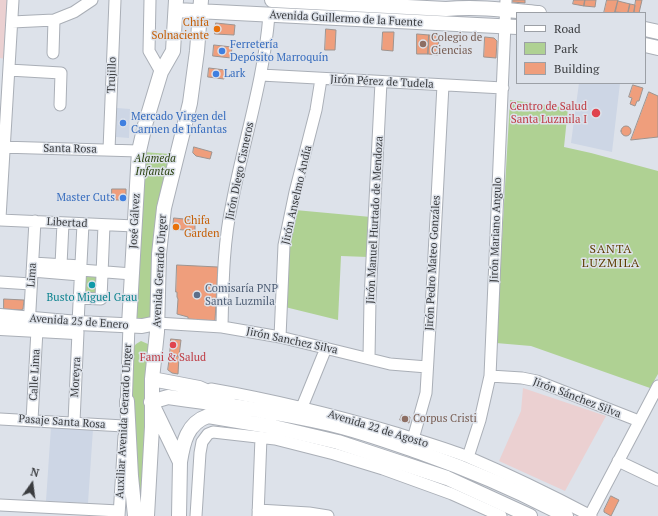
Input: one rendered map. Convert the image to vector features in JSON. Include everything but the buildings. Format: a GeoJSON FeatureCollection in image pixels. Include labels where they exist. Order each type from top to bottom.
{"type":"FeatureCollection","features":[{"type":"Feature","properties":{"kind":"main road","name":"Avenida Guillermo de la Fuente"},"geometry":{"type":"LineString","coordinates":[[272,0],[506,5],[535,12]]}},
{"type":"Feature","properties":{"kind":"main road","name":"José Gálvez"},"geometry":{"type":"LineString","coordinates":[[128,330],[139,151],[161,72],[173,51],[176,5]]}},
{"type":"Feature","properties":{"kind":"main road","name":"Avenida Guillermo de la Fuente"},"geometry":{"type":"LineString","coordinates":[[176,5],[201,6],[269,15],[511,27]]}},
{"type":"Feature","properties":{"kind":"main road","name":"Avenida Gerardo Unger"},"geometry":{"type":"LineString","coordinates":[[147,516],[152,427],[152,380],[157,327],[159,254],[164,208],[190,103],[201,6]]}},
{"type":"Feature","properties":{"kind":"main road"},"geometry":{"type":"LineString","coordinates":[[646,29],[658,32]]}},
{"type":"Feature","properties":{"kind":"main road"},"geometry":{"type":"LineString","coordinates":[[646,45],[658,48]]}},
{"type":"Feature","properties":{"kind":"main road","name":"Avenida 25 de Enero"},"geometry":{"type":"LineString","coordinates":[[0,316],[31,326]]}},
{"type":"Feature","properties":{"kind":"main road","name":"Avenida 25 de Enero"},"geometry":{"type":"LineString","coordinates":[[0,328],[31,326],[128,330],[157,327]]}},
{"type":"Feature","properties":{"kind":"main road","name":"Avenida 22 de Agosto"},"geometry":{"type":"LineString","coordinates":[[152,380],[199,388]]}},
{"type":"Feature","properties":{"kind":"main road"},"geometry":{"type":"LineString","coordinates":[[199,388],[243,407]]}},
{"type":"Feature","properties":{"kind":"main road","name":"Avenida 22 de Agosto"},"geometry":{"type":"LineString","coordinates":[[151,402],[175,398],[243,407],[331,424],[388,441],[533,493],[566,516]]}},
{"type":"Feature","properties":{"kind":"main road"},"geometry":{"type":"LineString","coordinates":[[127,401],[131,476],[135,516]]}},
{"type":"Feature","properties":{"kind":"main road","name":"Avenida Gerardo Unger"},"geometry":{"type":"LineString","coordinates":[[151,402],[180,462],[179,516]]}},
{"type":"Feature","properties":{"kind":"main road"},"geometry":{"type":"LineString","coordinates":[[180,462],[183,446],[194,424],[199,419],[208,416],[274,427],[338,442],[447,478],[525,515]]}},
{"type":"Feature","properties":{"kind":"street"},"geometry":{"type":"LineString","coordinates":[[0,219],[3,103],[13,0]]}},
{"type":"Feature","properties":{"kind":"street"},"geometry":{"type":"LineString","coordinates":[[12,22],[54,20],[74,12],[92,0]]}},
{"type":"Feature","properties":{"kind":"street","name":"Trujillo"},"geometry":{"type":"LineString","coordinates":[[109,150],[115,0]]}},
{"type":"Feature","properties":{"kind":"street"},"geometry":{"type":"LineString","coordinates":[[150,0],[149,51],[161,72]]}},
{"type":"Feature","properties":{"kind":"street","name":"Jirón Mariano Angulo"},"geometry":{"type":"LineString","coordinates":[[468,457],[480,420],[490,376],[503,88],[511,27],[506,5]]}},
{"type":"Feature","properties":{"kind":"street","name":"Jirón Diego Cisneros"},"geometry":{"type":"LineString","coordinates":[[222,327],[224,254],[232,204],[261,76],[269,15]]}},
{"type":"Feature","properties":{"kind":"street"},"geometry":{"type":"LineString","coordinates":[[53,53],[54,20]]}},
{"type":"Feature","properties":{"kind":"street"},"geometry":{"type":"LineString","coordinates":[[6,64],[61,73],[60,105]]}},
{"type":"Feature","properties":{"kind":"street","name":"Jirón Pérez de Tudela"},"geometry":{"type":"LineString","coordinates":[[261,76],[503,88]]}},
{"type":"Feature","properties":{"kind":"street","name":"Jirón Anselmo Andía"},"geometry":{"type":"LineString","coordinates":[[280,337],[284,245],[295,192],[316,110],[321,78]]}},
{"type":"Feature","properties":{"kind":"street","name":"Jirón Manuel Hurtado de Mendoza"},"geometry":{"type":"LineString","coordinates":[[369,358],[370,292],[381,82]]}},
{"type":"Feature","properties":{"kind":"street","name":"Jirón Pedro Mateo Gonzáles"},"geometry":{"type":"LineString","coordinates":[[413,439],[426,393],[443,85]]}},
{"type":"Feature","properties":{"kind":"street","name":"Santa Rosa"},"geometry":{"type":"LineString","coordinates":[[2,147],[139,151]]}},
{"type":"Feature","properties":{"kind":"street","name":"Libertad"},"geometry":{"type":"LineString","coordinates":[[0,219],[135,226]]}},
{"type":"Feature","properties":{"kind":"street","name":"Lima"},"geometry":{"type":"LineString","coordinates":[[31,326],[31,284],[35,221]]}},
{"type":"Feature","properties":{"kind":"street"},"geometry":{"type":"LineString","coordinates":[[61,265],[63,223]]}},
{"type":"Feature","properties":{"kind":"street","name":"Moreyra"},"geometry":{"type":"LineString","coordinates":[[74,422],[83,224]]}},
{"type":"Feature","properties":{"kind":"street"},"geometry":{"type":"LineString","coordinates":[[80,298],[101,299],[104,225]]}},
{"type":"Feature","properties":{"kind":"street"},"geometry":{"type":"LineString","coordinates":[[32,267],[61,265],[81,270]]}},
{"type":"Feature","properties":{"kind":"street"},"geometry":{"type":"LineString","coordinates":[[32,267],[132,274]]}},
{"type":"Feature","properties":{"kind":"street"},"geometry":{"type":"LineString","coordinates":[[0,282],[31,284]]}},
{"type":"Feature","properties":{"kind":"street","name":"Calle Lima"},"geometry":{"type":"LineString","coordinates":[[31,326],[32,420]]}},
{"type":"Feature","properties":{"kind":"street","name":"Jirón Sanchez Silva"},"geometry":{"type":"LineString","coordinates":[[157,327],[222,327],[280,337],[390,364],[427,367]]}},
{"type":"Feature","properties":{"kind":"street","name":"Auxiliar Avenida Gerardo Unger"},"geometry":{"type":"LineString","coordinates":[[119,513],[124,426],[127,401],[128,330]]}},
{"type":"Feature","properties":{"kind":"street"},"geometry":{"type":"LineString","coordinates":[[302,407],[326,348]]}},
{"type":"Feature","properties":{"kind":"street","name":"Jirón Sánchez Silva"},"geometry":{"type":"LineString","coordinates":[[490,376],[522,378],[537,381],[639,422]]}},
{"type":"Feature","properties":{"kind":"street"},"geometry":{"type":"LineString","coordinates":[[590,516],[658,386]]}},
{"type":"Feature","properties":{"kind":"street","name":"Avenida 22 de Agosto"},"geometry":{"type":"LineString","coordinates":[[199,388],[264,398],[349,419],[468,457],[533,493],[590,516]]}},
{"type":"Feature","properties":{"kind":"street","name":"Pasaje Santa Rosa"},"geometry":{"type":"LineString","coordinates":[[0,419],[124,426]]}},
{"type":"Feature","properties":{"kind":"street"},"geometry":{"type":"LineString","coordinates":[[196,516],[202,442],[208,434],[213,432],[275,439],[334,454],[383,469],[452,494],[501,516]]}},
{"type":"Feature","properties":{"kind":"street"},"geometry":{"type":"LineString","coordinates":[[261,437],[258,513],[309,513],[328,516]]}},
{"type":"Feature","properties":{"kind":"street"},"geometry":{"type":"LineString","coordinates":[[618,461],[658,480]]}},
{"type":"Feature","properties":{"kind":"street"},"geometry":{"type":"LineString","coordinates":[[525,515],[533,493]]}},
{"type":"Feature","properties":{"kind":"street"},"geometry":{"type":"LineString","coordinates":[[0,505],[119,513]]}},
{"type":"Feature","properties":{"kind":"shaded area"},"geometry":{"type":"Polygon","coordinates":[[[0,0],[10,0],[5,59],[0,58],[0,0]]]}},
{"type":"Feature","properties":{"kind":"shaded area","name":"Centro de Salud Santa Luzmila I"},"geometry":{"type":"Polygon","coordinates":[[[579,84],[620,84],[612,152],[571,143],[579,84]]]}},
{"type":"Feature","properties":{"kind":"shaded area","name":"Mercado Virgen del Carmen de Infantas"},"geometry":{"type":"Polygon","coordinates":[[[117,108],[130,109],[129,138],[116,137],[117,108]]]}},
{"type":"Feature","properties":{"kind":"shaded area"},"geometry":{"type":"Polygon","coordinates":[[[523,388],[606,416],[565,491],[499,461],[521,411],[523,388]]]}},
{"type":"Feature","properties":{"kind":"shaded area"},"geometry":{"type":"Polygon","coordinates":[[[51,427],[93,429],[88,503],[46,501],[51,427]]]}},
{"type":"Feature","properties":{"kind":"green space"},"geometry":{"type":"Polygon","coordinates":[[[510,100],[568,108],[564,147],[658,171],[658,374],[650,388],[531,346],[496,343],[510,100]]]}},
{"type":"Feature","properties":{"kind":"green space","name":"Alameda Infantas"},"geometry":{"type":"Polygon","coordinates":[[[143,152],[170,154],[154,234],[151,320],[134,319],[143,152]]]}},
{"type":"Feature","properties":{"kind":"green space"},"geometry":{"type":"Polygon","coordinates":[[[295,210],[371,217],[368,257],[341,256],[338,320],[285,307],[287,245],[295,210]]]}},
{"type":"Feature","properties":{"kind":"green space"},"geometry":{"type":"Polygon","coordinates":[[[82,273],[102,274],[101,299],[82,298],[82,273]]]}},
{"type":"Feature","properties":{"kind":"green space"},"geometry":{"type":"Polygon","coordinates":[[[141,341],[148,344],[151,351],[141,507],[123,507],[132,349],[141,341]]]}},
{"type":"Feature","properties":{"kind":"place","name":"Chifa Solnaciente"},"geometry":{"type":"Point","coordinates":[217,29]}},
{"type":"Feature","properties":{"kind":"place","name":"Colegio de Ciencias"},"geometry":{"type":"Point","coordinates":[423,44]}},
{"type":"Feature","properties":{"kind":"place","name":"Ferretería Depósito Marroquín"},"geometry":{"type":"Point","coordinates":[222,51]}},
{"type":"Feature","properties":{"kind":"place","name":"Lark"},"geometry":{"type":"Point","coordinates":[216,74]}},
{"type":"Feature","properties":{"kind":"place","name":"Centro de Salud Santa Luzmila I"},"geometry":{"type":"Point","coordinates":[596,113]}},
{"type":"Feature","properties":{"kind":"place","name":"Mercado Virgen del Carmen de Infantas"},"geometry":{"type":"Point","coordinates":[123,123]}},
{"type":"Feature","properties":{"kind":"place","name":"Master Cuts"},"geometry":{"type":"Point","coordinates":[123,198]}},
{"type":"Feature","properties":{"kind":"place","name":"Chifa Garden"},"geometry":{"type":"Point","coordinates":[176,227]}},
{"type":"Feature","properties":{"kind":"place","name":"Busto Miguel Grau"},"geometry":{"type":"Point","coordinates":[92,285]}},
{"type":"Feature","properties":{"kind":"place","name":"Comisaría PNP Santa Luzmila"},"geometry":{"type":"Point","coordinates":[197,295]}},
{"type":"Feature","properties":{"kind":"place","name":"Fami & Salud"},"geometry":{"type":"Point","coordinates":[173,345]}},
{"type":"Feature","properties":{"kind":"place","name":"Corpus Cristi"},"geometry":{"type":"Point","coordinates":[405,419]}},
{"type":"Feature","properties":{"kind":"district","name":"SANTA LUZMILA"},"geometry":{"type":"Point","coordinates":[611,257]}}]}
